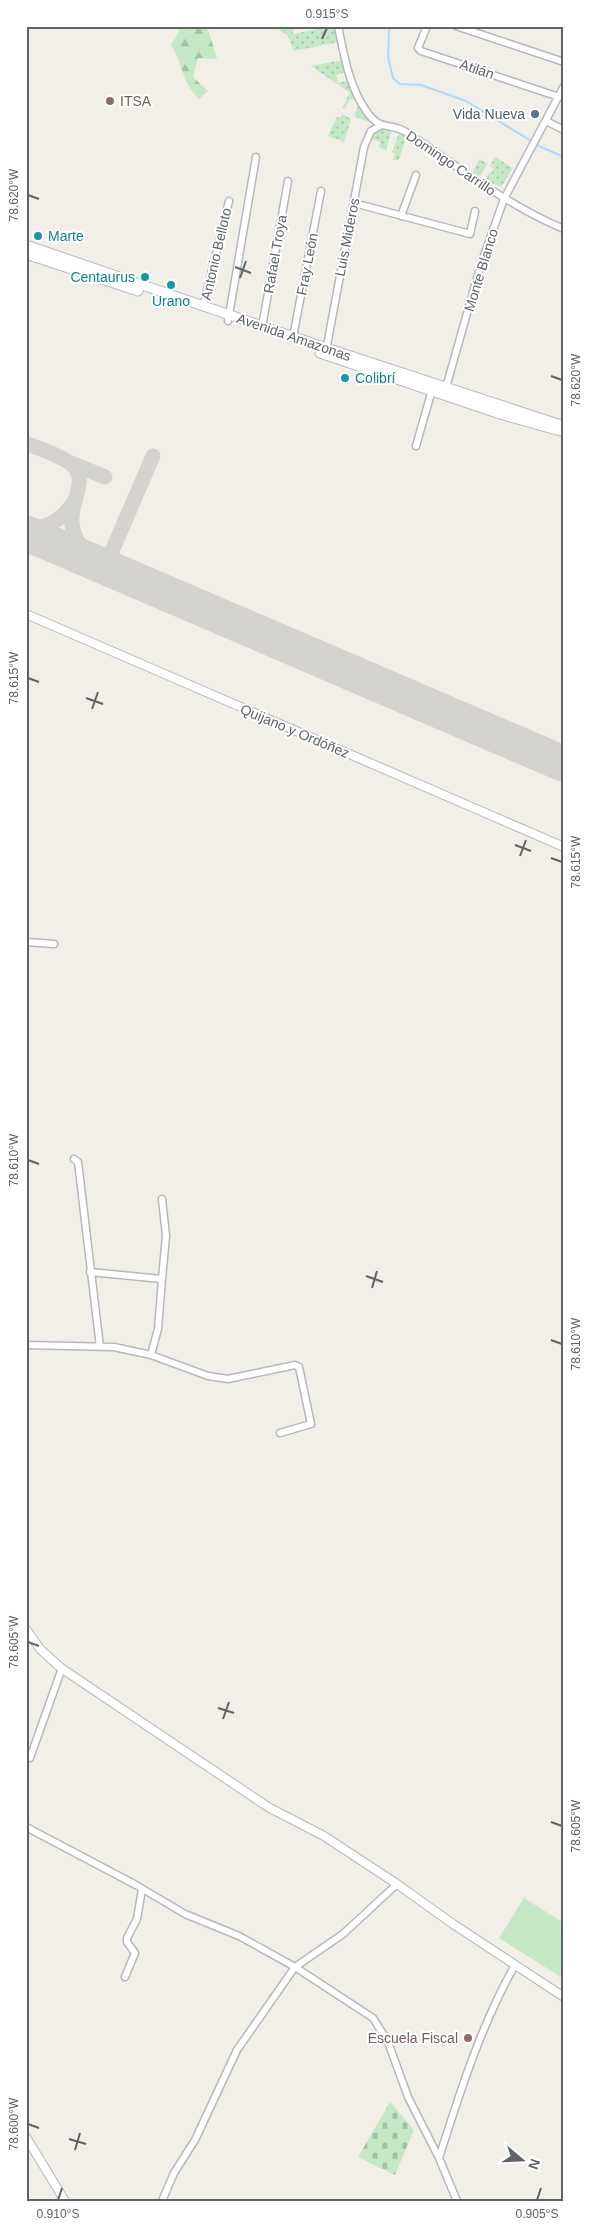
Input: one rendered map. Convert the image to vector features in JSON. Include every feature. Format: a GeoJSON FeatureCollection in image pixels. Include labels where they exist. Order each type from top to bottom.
{"type":"FeatureCollection","features":[{"type":"Feature","properties":{"kind":"main road","name":"Avenida Amazonas"},"geometry":{"type":"LineString","coordinates":[[26,245],[119,281],[564,432]]}},
{"type":"Feature","properties":{"kind":"main road","name":"Avenida Amazonas"},"geometry":{"type":"LineString","coordinates":[[26,254],[204,307],[228,318],[293,337],[325,351],[432,390],[445,391],[564,426]]}},
{"type":"Feature","properties":{"kind":"street"},"geometry":{"type":"LineString","coordinates":[[338,26],[347,68],[356,92],[367,112],[380,126]]}},
{"type":"Feature","properties":{"kind":"street","name":"Atilán"},"geometry":{"type":"LineString","coordinates":[[427,26],[419,42],[418,48],[421,51],[558,97]]}},
{"type":"Feature","properties":{"kind":"street"},"geometry":{"type":"LineString","coordinates":[[456,26],[564,62]]}},
{"type":"Feature","properties":{"kind":"street"},"geometry":{"type":"LineString","coordinates":[[564,86],[546,121],[564,130]]}},
{"type":"Feature","properties":{"kind":"street","name":"Monte Blanco"},"geometry":{"type":"LineString","coordinates":[[445,391],[481,264],[504,199],[546,121]]}},
{"type":"Feature","properties":{"kind":"street","name":"Domingo Carrillo"},"geometry":{"type":"LineString","coordinates":[[380,126],[403,130],[504,199],[564,230]]}},
{"type":"Feature","properties":{"kind":"street","name":"Luis Mideros"},"geometry":{"type":"LineString","coordinates":[[325,351],[364,147],[372,131],[380,126]]}},
{"type":"Feature","properties":{"kind":"street"},"geometry":{"type":"LineString","coordinates":[[228,318],[256,157]]}},
{"type":"Feature","properties":{"kind":"street"},"geometry":{"type":"LineString","coordinates":[[401,216],[416,175]]}},
{"type":"Feature","properties":{"kind":"street","name":"Rafael Troya"},"geometry":{"type":"LineString","coordinates":[[262,327],[288,181]]}},
{"type":"Feature","properties":{"kind":"street","name":"Fray León"},"geometry":{"type":"LineString","coordinates":[[293,337],[321,191]]}},
{"type":"Feature","properties":{"kind":"street","name":"Antonio Belloto"},"geometry":{"type":"LineString","coordinates":[[204,307],[228,201]]}},
{"type":"Feature","properties":{"kind":"street"},"geometry":{"type":"LineString","coordinates":[[354,203],[470,234],[475,211]]}},
{"type":"Feature","properties":{"kind":"street"},"geometry":{"type":"LineString","coordinates":[[416,446],[432,390]]}},
{"type":"Feature","properties":{"kind":"street","name":"Quijano y Ordóñez"},"geometry":{"type":"LineString","coordinates":[[26,614],[564,847]]}},
{"type":"Feature","properties":{"kind":"street"},"geometry":{"type":"LineString","coordinates":[[26,942],[54,944]]}},
{"type":"Feature","properties":{"kind":"street"},"geometry":{"type":"LineString","coordinates":[[74,1159],[78,1162],[100,1347]]}},
{"type":"Feature","properties":{"kind":"street"},"geometry":{"type":"LineString","coordinates":[[151,1355],[158,1329],[166,1236],[162,1199]]}},
{"type":"Feature","properties":{"kind":"street"},"geometry":{"type":"LineString","coordinates":[[90,1272],[162,1279]]}},
{"type":"Feature","properties":{"kind":"street"},"geometry":{"type":"LineString","coordinates":[[26,1344],[114,1347],[151,1355],[200,1373],[228,1379],[291,1366],[299,1367],[311,1424],[280,1433]]}},
{"type":"Feature","properties":{"kind":"street"},"geometry":{"type":"LineString","coordinates":[[26,1629],[40,1650],[62,1668],[268,1807],[324,1836],[564,1997]]}},
{"type":"Feature","properties":{"kind":"street"},"geometry":{"type":"LineString","coordinates":[[30,1758],[62,1668]]}},
{"type":"Feature","properties":{"kind":"street"},"geometry":{"type":"LineString","coordinates":[[26,1827],[142,1888],[185,1914],[239,1936],[295,1967],[373,2018],[388,2042],[408,2096],[439,2158],[457,2201]]}},
{"type":"Feature","properties":{"kind":"street"},"geometry":{"type":"LineString","coordinates":[[162,2201],[174,2173],[195,2140],[237,2050],[295,1967],[343,1934],[397,1884]]}},
{"type":"Feature","properties":{"kind":"street"},"geometry":{"type":"LineString","coordinates":[[125,1977],[135,1952],[127,1942],[127,1938],[137,1919],[142,1888]]}},
{"type":"Feature","properties":{"kind":"street"},"geometry":{"type":"LineString","coordinates":[[439,2158],[461,2088],[501,1989],[515,1965]]}},
{"type":"Feature","properties":{"kind":"street"},"geometry":{"type":"LineString","coordinates":[[26,2137],[65,2201]]}},
{"type":"Feature","properties":{"kind":"green space"},"geometry":{"type":"Polygon","coordinates":[[[182,26],[207,26],[217,59],[198,58],[193,77],[208,91],[199,99],[189,86],[171,45],[182,26]]]}},
{"type":"Feature","properties":{"kind":"green space"},"geometry":{"type":"Polygon","coordinates":[[[274,26],[292,26],[293,34],[336,26],[338,42],[294,51],[288,36],[274,26]]]}},
{"type":"Feature","properties":{"kind":"green space"},"geometry":{"type":"Polygon","coordinates":[[[343,60],[347,71],[336,75],[338,83],[350,80],[371,116],[368,122],[354,116],[360,101],[350,99],[345,109],[342,108],[350,93],[311,66],[343,60]]]}},
{"type":"Feature","properties":{"kind":"green space"},"geometry":{"type":"Polygon","coordinates":[[[342,114],[351,119],[344,142],[328,136],[337,117],[340,118],[342,114]]]}},
{"type":"Feature","properties":{"kind":"green space"},"geometry":{"type":"Polygon","coordinates":[[[380,126],[392,130],[386,150],[379,147],[380,142],[372,139],[380,126]]]}},
{"type":"Feature","properties":{"kind":"green space"},"geometry":{"type":"Polygon","coordinates":[[[399,133],[406,137],[399,160],[393,160],[395,153],[392,152],[399,133]]]}},
{"type":"Feature","properties":{"kind":"green space"},"geometry":{"type":"Polygon","coordinates":[[[495,157],[513,168],[501,187],[486,180],[489,172],[491,173],[494,169],[490,166],[495,157]]]}},
{"type":"Feature","properties":{"kind":"green space"},"geometry":{"type":"Polygon","coordinates":[[[479,159],[488,163],[480,176],[473,172],[479,159]]]}},
{"type":"Feature","properties":{"kind":"green space"},"geometry":{"type":"Polygon","coordinates":[[[524,1898],[564,1923],[564,1979],[499,1938],[524,1898]]]}},
{"type":"Feature","properties":{"kind":"green space"},"geometry":{"type":"Polygon","coordinates":[[[390,2102],[414,2130],[395,2175],[358,2157],[390,2102]]]}},
{"type":"Feature","properties":{"kind":"waterway"},"geometry":{"type":"LineString","coordinates":[[391,26],[389,31],[388,57],[393,78],[400,84],[421,85],[466,101],[541,147],[564,157]]}},
{"type":"Feature","properties":{"kind":"taxiway"},"geometry":{"type":"LineString","coordinates":[[26,443],[63,459],[72,465],[78,474],[79,484],[72,519],[74,533],[82,548],[99,564]]}},
{"type":"Feature","properties":{"kind":"taxiway"},"geometry":{"type":"LineString","coordinates":[[87,558],[100,558],[112,551],[153,456]]}},
{"type":"Feature","properties":{"kind":"taxiway"},"geometry":{"type":"LineString","coordinates":[[71,463],[105,477]]}},
{"type":"Feature","properties":{"kind":"taxiway"},"geometry":{"type":"LineString","coordinates":[[26,529],[41,527],[59,519],[73,503]]}},
{"type":"Feature","properties":{"kind":"taxiway"},"geometry":{"type":"LineString","coordinates":[[112,551],[117,566],[128,576]]}},
{"type":"Feature","properties":{"kind":"runway"},"geometry":{"type":"LineString","coordinates":[[26,533],[564,764]]}},
{"type":"Feature","properties":{"kind":"place","name":"ITSA"},"geometry":{"type":"Point","coordinates":[110,101]}},
{"type":"Feature","properties":{"kind":"place","name":"Vida Nueva"},"geometry":{"type":"Point","coordinates":[535,114]}},
{"type":"Feature","properties":{"kind":"place","name":"Marte"},"geometry":{"type":"Point","coordinates":[38,236]}},
{"type":"Feature","properties":{"kind":"place","name":"Centaurus"},"geometry":{"type":"Point","coordinates":[145,277]}},
{"type":"Feature","properties":{"kind":"place","name":"Urano"},"geometry":{"type":"Point","coordinates":[171,285]}},
{"type":"Feature","properties":{"kind":"place","name":"Colibrí"},"geometry":{"type":"Point","coordinates":[345,378]}},
{"type":"Feature","properties":{"kind":"place","name":"Escuela Fiscal"},"geometry":{"type":"Point","coordinates":[468,2038]}}]}
